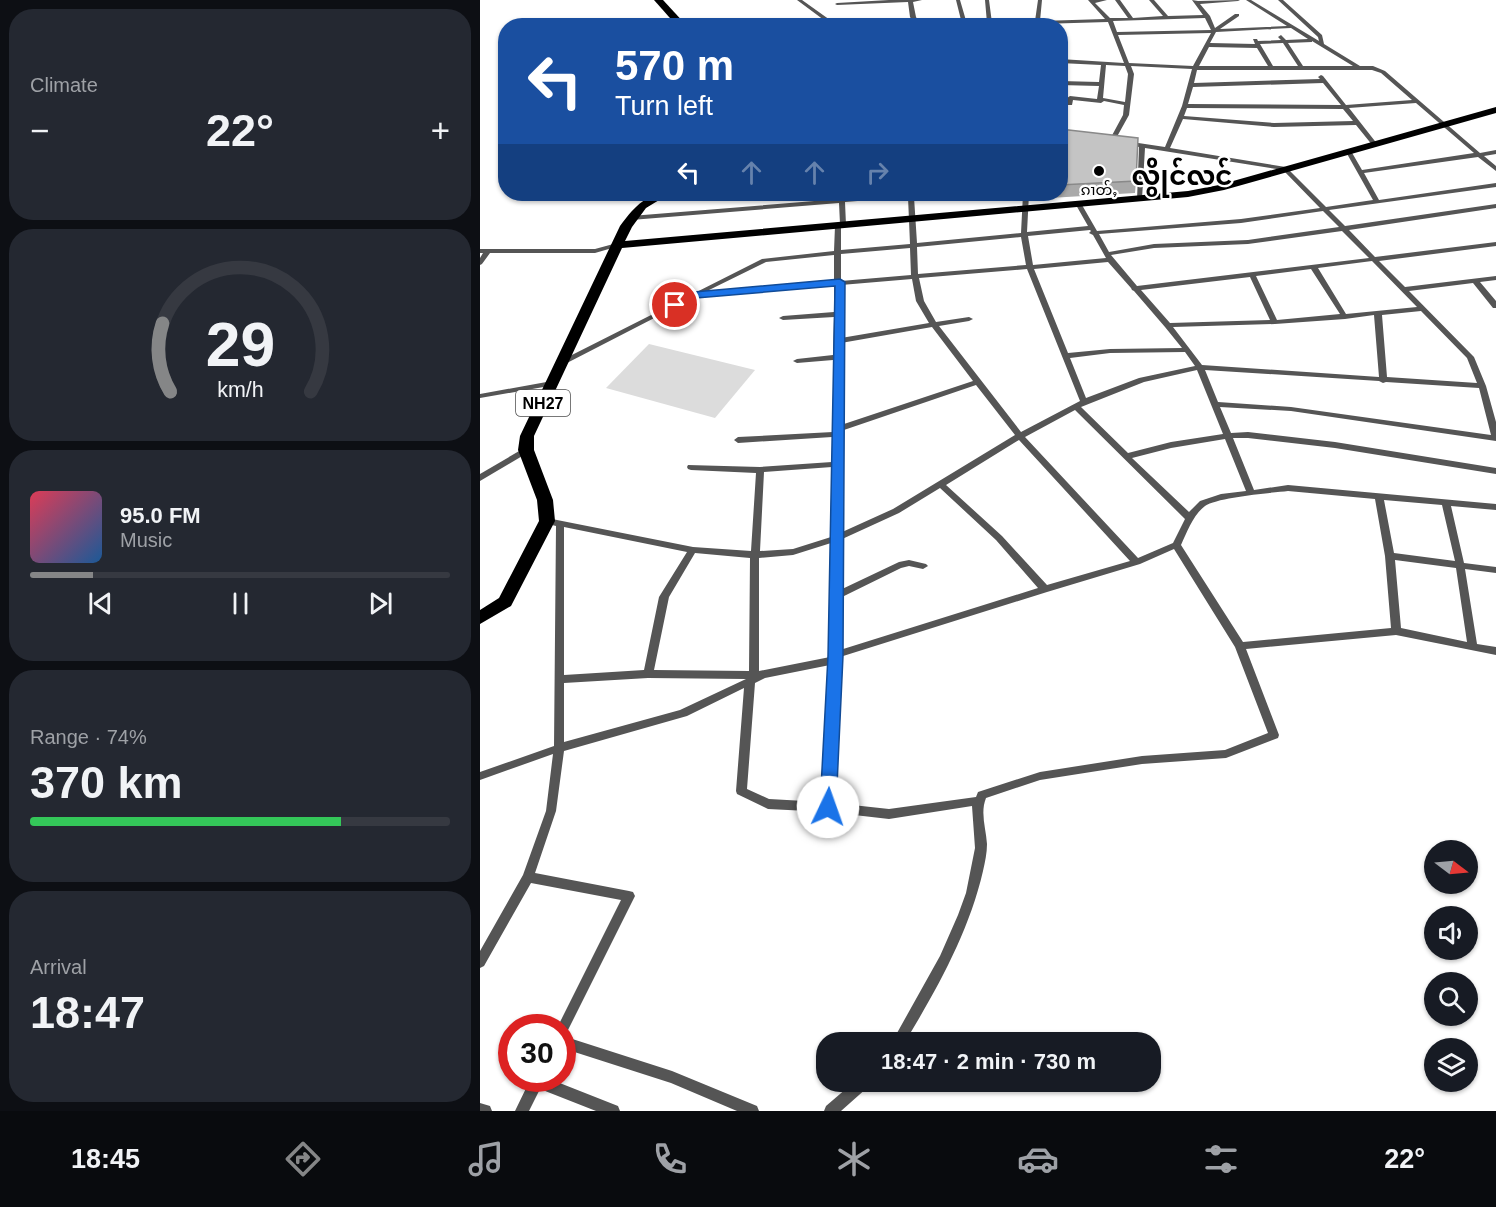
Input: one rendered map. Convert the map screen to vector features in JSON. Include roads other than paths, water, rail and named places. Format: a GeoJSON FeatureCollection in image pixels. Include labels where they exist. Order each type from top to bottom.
{"type":"FeatureCollection","features":[{"type":"Feature","properties":{"kind":"highway"},"geometry":{"type":"LineString","coordinates":[[658,0],[675,18]]}},
{"type":"Feature","properties":{"kind":"highway"},"geometry":{"type":"LineString","coordinates":[[617,245],[1139,200],[1209,190],[1447,126],[1496,110]]}},
{"type":"Feature","properties":{"kind":"highway","name":"NH27"},"geometry":{"type":"LineString","coordinates":[[526,450],[527,436],[617,245],[631,218],[650,201]]}},
{"type":"Feature","properties":{"kind":"highway"},"geometry":{"type":"LineString","coordinates":[[480,618],[505,602],[554,523],[526,450]]}},
{"type":"Feature","properties":{"kind":"street"},"geometry":{"type":"LineString","coordinates":[[799,0],[826,18]]}},
{"type":"Feature","properties":{"kind":"street"},"geometry":{"type":"LineString","coordinates":[[910,0],[914,18]]}},
{"type":"Feature","properties":{"kind":"street"},"geometry":{"type":"LineString","coordinates":[[837,18],[837,2],[920,0]]}},
{"type":"Feature","properties":{"kind":"street"},"geometry":{"type":"LineString","coordinates":[[958,0],[962,18]]}},
{"type":"Feature","properties":{"kind":"street"},"geometry":{"type":"LineString","coordinates":[[987,0],[989,18]]}},
{"type":"Feature","properties":{"kind":"street"},"geometry":{"type":"LineString","coordinates":[[1038,18],[1040,0]]}},
{"type":"Feature","properties":{"kind":"street"},"geometry":{"type":"LineString","coordinates":[[1091,1],[1105,0]]}},
{"type":"Feature","properties":{"kind":"street"},"geometry":{"type":"LineString","coordinates":[[1117,0],[1132,20]]}},
{"type":"Feature","properties":{"kind":"street"},"geometry":{"type":"LineString","coordinates":[[1151,0],[1167,18]]}},
{"type":"Feature","properties":{"kind":"street"},"geometry":{"type":"LineString","coordinates":[[1195,1],[1238,0]]}},
{"type":"Feature","properties":{"kind":"street"},"geometry":{"type":"LineString","coordinates":[[1248,0],[1359,67]]}},
{"type":"Feature","properties":{"kind":"street"},"geometry":{"type":"LineString","coordinates":[[1280,0],[1320,36],[1322,44]]}},
{"type":"Feature","properties":{"kind":"street"},"geometry":{"type":"LineString","coordinates":[[1091,1],[1110,21],[1131,74],[1126,115],[1112,141]]}},
{"type":"Feature","properties":{"kind":"street"},"geometry":{"type":"LineString","coordinates":[[1195,1],[1207,16],[1214,31]]}},
{"type":"Feature","properties":{"kind":"street"},"geometry":{"type":"LineString","coordinates":[[1167,149],[1185,106],[1194,68],[1214,31],[1237,15]]}},
{"type":"Feature","properties":{"kind":"street"},"geometry":{"type":"LineString","coordinates":[[1068,23],[1207,16]]}},
{"type":"Feature","properties":{"kind":"street"},"geometry":{"type":"LineString","coordinates":[[1114,34],[1292,27]]}},
{"type":"Feature","properties":{"kind":"street"},"geometry":{"type":"LineString","coordinates":[[1274,29],[1285,41],[1301,67]]}},
{"type":"Feature","properties":{"kind":"street"},"geometry":{"type":"LineString","coordinates":[[1250,30],[1271,67]]}},
{"type":"Feature","properties":{"kind":"street"},"geometry":{"type":"LineString","coordinates":[[1208,45],[1312,40]]}},
{"type":"Feature","properties":{"kind":"street"},"geometry":{"type":"LineString","coordinates":[[1068,61],[1194,68],[1359,67],[1383,72],[1496,169]]}},
{"type":"Feature","properties":{"kind":"street"},"geometry":{"type":"LineString","coordinates":[[1101,100],[1104,63]]}},
{"type":"Feature","properties":{"kind":"street"},"geometry":{"type":"LineString","coordinates":[[1313,67],[1376,145]]}},
{"type":"Feature","properties":{"kind":"street"},"geometry":{"type":"LineString","coordinates":[[1190,85],[1323,81]]}},
{"type":"Feature","properties":{"kind":"street"},"geometry":{"type":"LineString","coordinates":[[1068,83],[1102,84]]}},
{"type":"Feature","properties":{"kind":"street"},"geometry":{"type":"LineString","coordinates":[[1068,104],[1070,104],[1070,98],[1127,104]]}},
{"type":"Feature","properties":{"kind":"street"},"geometry":{"type":"LineString","coordinates":[[1185,106],[1343,107],[1417,101]]}},
{"type":"Feature","properties":{"kind":"street"},"geometry":{"type":"LineString","coordinates":[[1181,117],[1274,125],[1356,123]]}},
{"type":"Feature","properties":{"kind":"street"},"geometry":{"type":"LineString","coordinates":[[1102,139],[1288,169],[1324,209],[1470,357],[1482,386],[1496,438],[1291,409],[1216,404]]}},
{"type":"Feature","properties":{"kind":"street"},"geometry":{"type":"LineString","coordinates":[[1139,200],[1142,145]]}},
{"type":"Feature","properties":{"kind":"street"},"geometry":{"type":"LineString","coordinates":[[1349,152],[1377,202]]}},
{"type":"Feature","properties":{"kind":"street"},"geometry":{"type":"LineString","coordinates":[[1361,172],[1496,152]]}},
{"type":"Feature","properties":{"kind":"street"},"geometry":{"type":"LineString","coordinates":[[562,362],[764,260],[1024,234],[1241,221],[1496,185]]}},
{"type":"Feature","properties":{"kind":"street"},"geometry":{"type":"LineString","coordinates":[[631,218],[794,201]]}},
{"type":"Feature","properties":{"kind":"street"},"geometry":{"type":"LineString","coordinates":[[828,807],[835,658],[842,201]]}},
{"type":"Feature","properties":{"kind":"street"},"geometry":{"type":"LineString","coordinates":[[912,201],[915,278],[920,301],[934,325],[1020,436],[1137,562]]}},
{"type":"Feature","properties":{"kind":"street"},"geometry":{"type":"LineString","coordinates":[[1026,201],[1024,234],[1030,268],[1065,356],[1080,404],[1190,519]]}},
{"type":"Feature","properties":{"kind":"street"},"geometry":{"type":"LineString","coordinates":[[1079,205],[1108,257],[1168,325],[1200,367],[1250,491]]}},
{"type":"Feature","properties":{"kind":"street"},"geometry":{"type":"LineString","coordinates":[[694,295],[1030,268],[1108,257],[1154,246],[1248,242],[1496,206]]}},
{"type":"Feature","properties":{"kind":"street"},"geometry":{"type":"LineString","coordinates":[[1134,289],[1496,244]]}},
{"type":"Feature","properties":{"kind":"street"},"geometry":{"type":"LineString","coordinates":[[480,262],[484,251],[595,251],[617,245]]}},
{"type":"Feature","properties":{"kind":"street"},"geometry":{"type":"LineString","coordinates":[[1313,266],[1345,317]]}},
{"type":"Feature","properties":{"kind":"street"},"geometry":{"type":"LineString","coordinates":[[1252,274],[1275,322]]}},
{"type":"Feature","properties":{"kind":"street"},"geometry":{"type":"LineString","coordinates":[[1404,289],[1496,278]]}},
{"type":"Feature","properties":{"kind":"street"},"geometry":{"type":"LineString","coordinates":[[1475,280],[1496,306]]}},
{"type":"Feature","properties":{"kind":"street"},"geometry":{"type":"LineString","coordinates":[[1168,325],[1275,322],[1423,309]]}},
{"type":"Feature","properties":{"kind":"street"},"geometry":{"type":"LineString","coordinates":[[783,318],[839,314]]}},
{"type":"Feature","properties":{"kind":"street"},"geometry":{"type":"LineString","coordinates":[[1378,314],[1383,381]]}},
{"type":"Feature","properties":{"kind":"street"},"geometry":{"type":"LineString","coordinates":[[838,341],[969,319]]}},
{"type":"Feature","properties":{"kind":"street"},"geometry":{"type":"LineString","coordinates":[[1065,356],[1110,351],[1187,350]]}},
{"type":"Feature","properties":{"kind":"street"},"geometry":{"type":"LineString","coordinates":[[797,361],[838,357]]}},
{"type":"Feature","properties":{"kind":"street"},"geometry":{"type":"LineString","coordinates":[[480,962],[528,878],[551,811],[559,748],[560,679],[554,523],[693,550],[755,555],[793,552],[835,539],[896,511],[1020,436],[1080,404],[1142,380],[1200,367],[1482,386]]}},
{"type":"Feature","properties":{"kind":"street"},"geometry":{"type":"LineString","coordinates":[[738,440],[837,431],[978,382]]}},
{"type":"Feature","properties":{"kind":"street"},"geometry":{"type":"LineString","coordinates":[[480,396],[552,383]]}},
{"type":"Feature","properties":{"kind":"street"},"geometry":{"type":"LineString","coordinates":[[1128,456],[1172,445],[1228,436],[1297,440],[1496,471]]}},
{"type":"Feature","properties":{"kind":"street"},"geometry":{"type":"LineString","coordinates":[[480,478],[526,450]]}},
{"type":"Feature","properties":{"kind":"street"},"geometry":{"type":"LineString","coordinates":[[691,467],[760,470],[837,464]]}},
{"type":"Feature","properties":{"kind":"street"},"geometry":{"type":"LineString","coordinates":[[760,470],[755,555],[756,677],[741,791],[768,804],[828,807],[889,814],[978,801]]}},
{"type":"Feature","properties":{"kind":"street"},"geometry":{"type":"LineString","coordinates":[[940,484],[999,538],[1045,589]]}},
{"type":"Feature","properties":{"kind":"street"},"geometry":{"type":"LineString","coordinates":[[480,776],[559,748],[683,713],[756,677],[835,658],[1045,589],[1137,562],[1176,545],[1190,519],[1203,503],[1250,491],[1288,488],[1496,507]]}},
{"type":"Feature","properties":{"kind":"street"},"geometry":{"type":"LineString","coordinates":[[1379,496],[1390,556],[1396,631]]}},
{"type":"Feature","properties":{"kind":"street"},"geometry":{"type":"LineString","coordinates":[[1446,502],[1460,565],[1473,646]]}},
{"type":"Feature","properties":{"kind":"street"},"geometry":{"type":"LineString","coordinates":[[904,1032],[921,1006],[955,932],[977,873],[981,842],[978,801],[982,795],[1040,776],[1142,760],[1226,754],[1274,735],[1240,646],[1176,545]]}},
{"type":"Feature","properties":{"kind":"street"},"geometry":{"type":"LineString","coordinates":[[648,674],[664,597],[693,550]]}},
{"type":"Feature","properties":{"kind":"street"},"geometry":{"type":"LineString","coordinates":[[1390,556],[1496,570]]}},
{"type":"Feature","properties":{"kind":"street"},"geometry":{"type":"LineString","coordinates":[[835,596],[899,565],[909,563],[924,566]]}},
{"type":"Feature","properties":{"kind":"street"},"geometry":{"type":"LineString","coordinates":[[1240,646],[1396,631],[1496,651]]}},
{"type":"Feature","properties":{"kind":"street"},"geometry":{"type":"LineString","coordinates":[[560,679],[648,674],[756,677]]}},
{"type":"Feature","properties":{"kind":"street"},"geometry":{"type":"LineString","coordinates":[[528,878],[629,896],[570,1014]]}},
{"type":"Feature","properties":{"kind":"street"},"geometry":{"type":"LineString","coordinates":[[576,1046],[672,1077],[752,1111]]}},
{"type":"Feature","properties":{"kind":"street"},"geometry":{"type":"LineString","coordinates":[[522,1111],[532,1092]]}},
{"type":"Feature","properties":{"kind":"street"},"geometry":{"type":"LineString","coordinates":[[567,1092],[613,1111]]}},
{"type":"Feature","properties":{"kind":"street"},"geometry":{"type":"LineString","coordinates":[[831,1111],[851,1092]]}},
{"type":"Feature","properties":{"kind":"street"},"geometry":{"type":"LineString","coordinates":[[480,1110],[485,1111]]}},
{"type":"Feature","properties":{"kind":"place","name":"ၵၢတ်ႇ"},"geometry":{"type":"Point","coordinates":[1099,171]}},
{"type":"Feature","properties":{"kind":"district","name":"လွိုင်လင်"},"geometry":{"type":"Point","coordinates":[1182,176]}}]}
